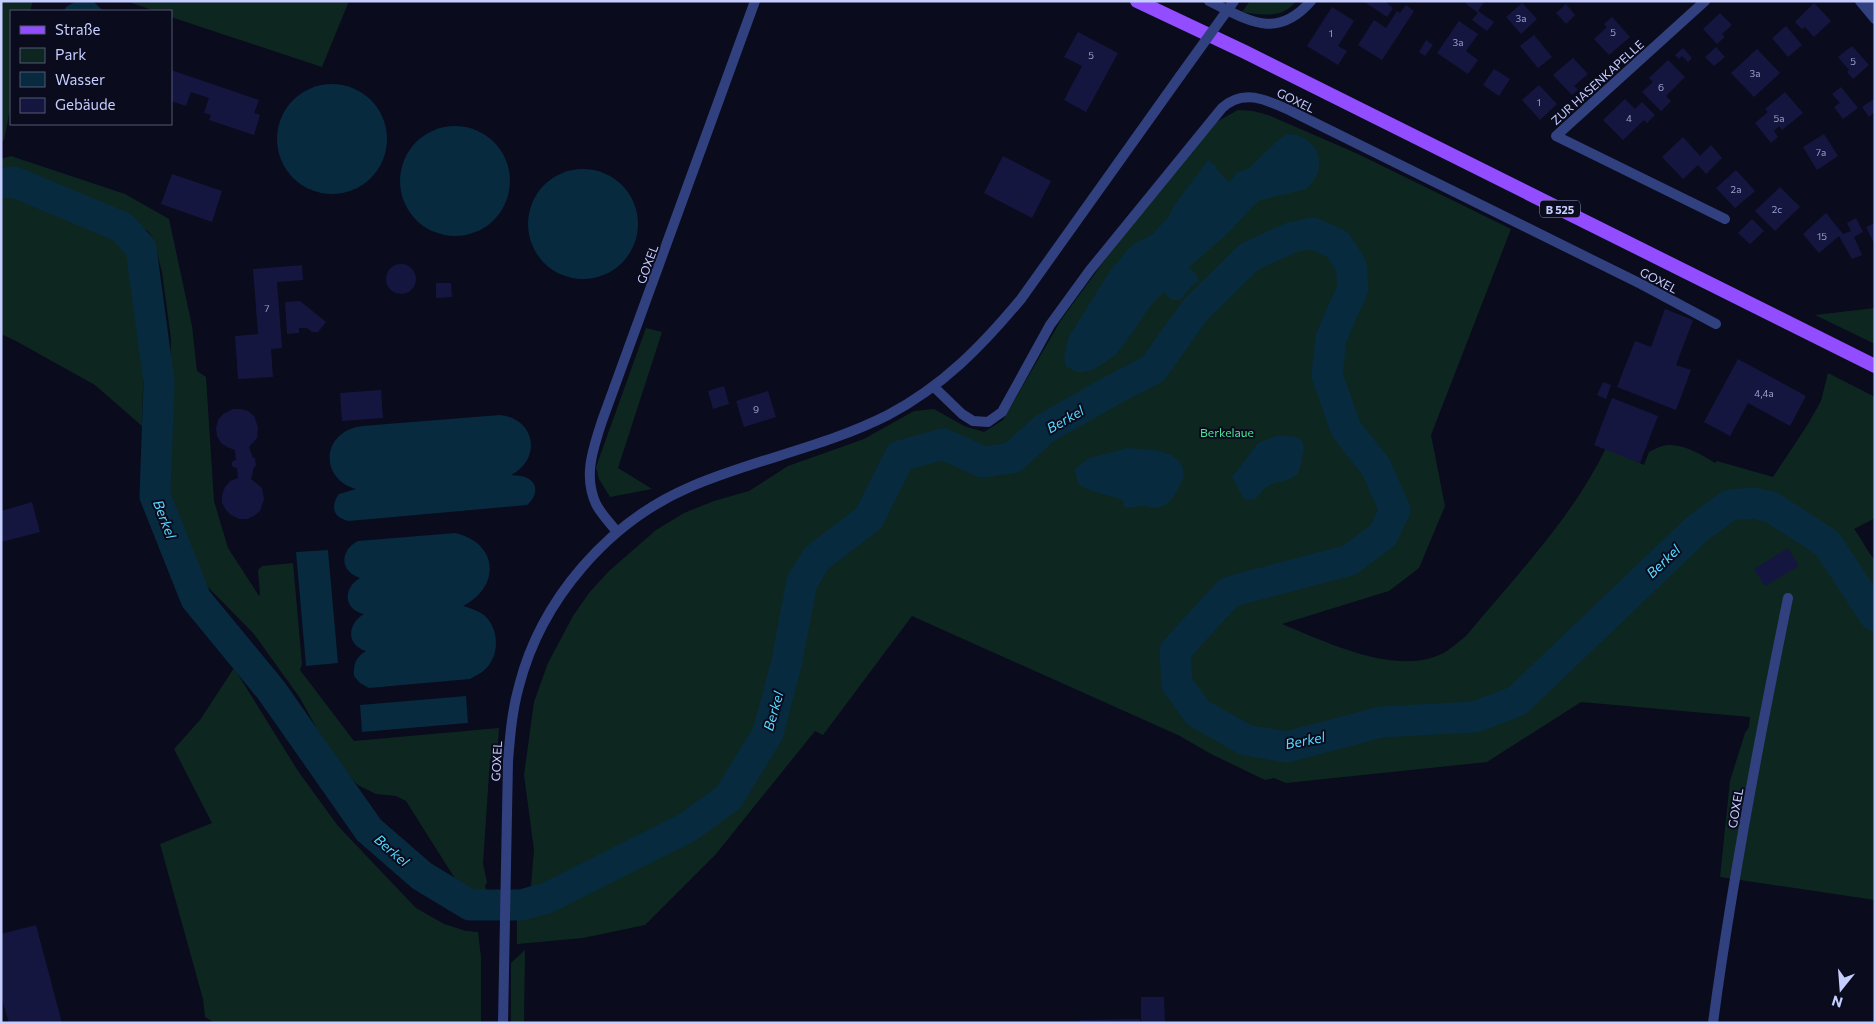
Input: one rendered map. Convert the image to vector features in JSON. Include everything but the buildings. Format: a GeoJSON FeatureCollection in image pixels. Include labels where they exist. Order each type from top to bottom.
{"type":"FeatureCollection","features":[{"type":"Feature","properties":{"kind":"main road","name":"B 525"},"geometry":{"type":"LineString","coordinates":[[1137,1],[1245,52],[1875,366]]}},
{"type":"Feature","properties":{"kind":"street","name":"GOXEL"},"geometry":{"type":"LineString","coordinates":[[617,532],[596,503],[589,483],[591,456],[755,1]]}},
{"type":"Feature","properties":{"kind":"street"},"geometry":{"type":"LineString","coordinates":[[1209,1],[1259,23],[1268,24],[1289,20],[1300,14],[1311,1]]}},
{"type":"Feature","properties":{"kind":"street","name":"GOXEL"},"geometry":{"type":"LineString","coordinates":[[504,1023],[508,761],[511,727],[519,686],[525,667],[539,633],[559,597],[588,560],[617,532],[650,508],[684,490],[834,438],[888,414],[934,387],[965,361],[993,333],[1021,299],[1234,1]]}},
{"type":"Feature","properties":{"kind":"street","name":"ZUR HASENKAPELLE"},"geometry":{"type":"LineString","coordinates":[[1705,1],[1556,136],[1725,219]]}},
{"type":"Feature","properties":{"kind":"street"},"geometry":{"type":"LineString","coordinates":[[1867,4],[1875,19]]}},
{"type":"Feature","properties":{"kind":"street","name":"GOXEL"},"geometry":{"type":"LineString","coordinates":[[934,387],[962,414],[973,421],[988,422],[1002,412],[1050,325],[1090,270],[1222,108],[1230,101],[1248,97],[1266,100],[1291,111],[1641,284],[1716,324]]}},
{"type":"Feature","properties":{"kind":"street","name":"GOXEL"},"geometry":{"type":"LineString","coordinates":[[1713,1023],[1724,941],[1765,710],[1788,598]]}},
{"type":"Feature","properties":{"kind":"green space"},"geometry":{"type":"Polygon","coordinates":[[[1,1],[33,1],[30,10],[10,10],[10,109],[4,140],[1,142],[1,1]]]}},
{"type":"Feature","properties":{"kind":"green space"},"geometry":{"type":"Polygon","coordinates":[[[126,1],[349,1],[322,67],[172,17],[172,10],[152,10],[126,1]]]}},
{"type":"Feature","properties":{"kind":"green space"},"geometry":{"type":"Polygon","coordinates":[[[1250,1],[1296,1],[1285,11],[1264,15],[1242,12],[1250,1]]]}},
{"type":"Feature","properties":{"kind":"green space","name":"Berkelaue"},"geometry":{"type":"Polygon","coordinates":[[[1238,110],[1268,115],[1358,154],[1511,229],[1431,435],[1445,506],[1419,568],[1389,591],[1282,624],[1317,639],[1377,658],[1417,661],[1434,657],[1451,648],[1466,636],[1542,546],[1577,498],[1606,448],[1644,465],[1649,452],[1658,447],[1668,445],[1681,446],[1715,463],[1717,461],[1773,477],[1821,401],[1828,373],[1875,397],[1875,518],[1854,529],[1875,560],[1875,900],[1720,877],[1730,781],[1745,733],[1749,727],[1750,717],[1581,702],[1487,762],[1286,783],[1274,778],[1265,780],[1211,754],[1180,736],[912,616],[823,735],[815,731],[716,854],[645,925],[583,938],[517,944],[517,895],[531,886],[534,850],[524,775],[534,702],[548,663],[573,616],[589,593],[609,571],[656,530],[684,513],[714,501],[749,491],[788,466],[864,439],[914,411],[934,409],[964,426],[984,432],[1003,420],[1061,320],[1153,194],[1218,121],[1238,110]]]}},
{"type":"Feature","properties":{"kind":"green space"},"geometry":{"type":"Polygon","coordinates":[[[11,156],[125,194],[169,219],[192,326],[197,371],[206,377],[214,501],[228,548],[259,596],[258,570],[262,566],[293,563],[302,664],[300,670],[354,741],[499,728],[497,756],[490,759],[483,864],[487,882],[485,886],[487,893],[467,890],[454,877],[406,801],[396,796],[376,794],[358,785],[343,770],[333,758],[300,698],[254,634],[203,582],[193,564],[167,486],[171,339],[162,272],[153,238],[148,231],[135,225],[113,209],[53,187],[40,177],[1,167],[1,159],[11,156]]]}},
{"type":"Feature","properties":{"kind":"green space"},"geometry":{"type":"Polygon","coordinates":[[[1,191],[5,191],[119,240],[131,255],[138,270],[144,313],[142,426],[95,385],[1,334],[1,191]]]}},
{"type":"Feature","properties":{"kind":"green space"},"geometry":{"type":"Polygon","coordinates":[[[1875,308],[1875,344],[1815,315],[1875,308]]]}},
{"type":"Feature","properties":{"kind":"green space"},"geometry":{"type":"Polygon","coordinates":[[[646,328],[662,332],[618,468],[652,489],[610,497],[599,479],[596,467],[646,328]]]}},
{"type":"Feature","properties":{"kind":"green space"},"geometry":{"type":"Polygon","coordinates":[[[234,668],[298,771],[338,826],[416,908],[444,924],[466,931],[478,932],[481,957],[481,1023],[215,1023],[205,1017],[203,999],[160,844],[212,823],[174,749],[200,720],[234,668]]]}},
{"type":"Feature","properties":{"kind":"green space"},"geometry":{"type":"Polygon","coordinates":[[[525,950],[524,1023],[511,1023],[511,963],[525,950]]]}},
{"type":"Feature","properties":{"kind":"water"},"geometry":{"type":"Polygon","coordinates":[[[76,1],[94,2],[102,10],[64,10],[76,1]]]}},
{"type":"Feature","properties":{"kind":"water"},"geometry":{"type":"Polygon","coordinates":[[[332,84],[353,88],[371,100],[383,118],[387,139],[383,160],[371,178],[353,190],[332,194],[311,190],[293,178],[281,160],[277,139],[281,118],[293,100],[311,88],[332,84]]]}},
{"type":"Feature","properties":{"kind":"water"},"geometry":{"type":"Polygon","coordinates":[[[455,126],[476,130],[494,142],[506,160],[510,181],[506,202],[494,220],[476,232],[455,236],[434,232],[416,220],[404,202],[400,181],[404,160],[416,142],[434,130],[455,126]]]}},
{"type":"Feature","properties":{"kind":"water"},"geometry":{"type":"Polygon","coordinates":[[[1287,134],[1307,140],[1318,154],[1318,172],[1314,181],[1306,189],[1261,200],[1252,207],[1227,234],[1189,267],[1198,277],[1199,283],[1195,282],[1180,300],[1171,300],[1164,292],[1151,305],[1114,356],[1095,369],[1084,372],[1076,372],[1066,366],[1064,358],[1068,338],[1110,271],[1132,245],[1153,234],[1169,216],[1173,207],[1208,160],[1217,167],[1216,169],[1229,182],[1238,172],[1248,169],[1287,134]]]}},
{"type":"Feature","properties":{"kind":"water"},"geometry":{"type":"Polygon","coordinates":[[[583,169],[604,173],[622,185],[634,203],[638,224],[634,245],[622,263],[604,275],[583,279],[562,275],[544,263],[532,245],[528,224],[532,203],[544,185],[562,173],[583,169]]]}},
{"type":"Feature","properties":{"kind":"water"},"geometry":{"type":"Polygon","coordinates":[[[500,415],[512,418],[521,424],[531,440],[531,450],[527,459],[521,468],[511,475],[525,477],[534,484],[533,499],[527,505],[349,521],[336,514],[334,507],[339,494],[356,489],[344,483],[335,475],[331,466],[330,455],[333,445],[339,436],[349,430],[362,426],[500,415]]]}},
{"type":"Feature","properties":{"kind":"water"},"geometry":{"type":"Polygon","coordinates":[[[1276,436],[1289,436],[1302,440],[1304,450],[1299,472],[1291,478],[1269,485],[1256,499],[1244,499],[1232,477],[1258,443],[1276,436]]]}},
{"type":"Feature","properties":{"kind":"water"},"geometry":{"type":"Polygon","coordinates":[[[1128,448],[1163,452],[1178,460],[1184,476],[1174,496],[1167,504],[1156,508],[1144,506],[1126,508],[1124,507],[1123,500],[1087,489],[1078,484],[1075,469],[1089,458],[1128,448]]]}},
{"type":"Feature","properties":{"kind":"water"},"geometry":{"type":"Polygon","coordinates":[[[455,533],[470,538],[487,555],[490,566],[489,577],[484,588],[475,598],[463,606],[476,610],[489,620],[496,639],[493,659],[483,671],[470,679],[369,688],[360,683],[354,676],[354,668],[358,658],[366,651],[355,644],[351,634],[354,623],[364,614],[352,608],[349,603],[348,592],[350,587],[360,578],[348,571],[345,566],[344,560],[348,550],[358,541],[455,533]]]}},
{"type":"Feature","properties":{"kind":"water"},"geometry":{"type":"Polygon","coordinates":[[[328,550],[338,663],[306,666],[296,552],[328,550]]]}},
{"type":"Feature","properties":{"kind":"water"},"geometry":{"type":"Polygon","coordinates":[[[466,696],[468,723],[362,732],[360,705],[466,696]]]}},
{"type":"Feature","properties":{"kind":"waterway","name":"Berkel"},"geometry":{"type":"LineString","coordinates":[[1,183],[14,182],[122,227],[141,248],[159,382],[155,496],[196,599],[271,690],[369,830],[422,876],[470,905],[521,905],[547,898],[688,827],[729,797],[768,733],[786,665],[802,582],[817,558],[869,518],[900,456],[943,444],[983,462],[1012,458],[1044,429],[1153,369],[1196,309],[1249,257],[1290,238],[1312,233],[1337,244],[1351,265],[1353,288],[1331,338],[1327,375],[1346,429],[1376,467],[1395,510],[1383,535],[1350,560],[1229,592],[1175,651],[1177,684],[1198,713],[1246,740],[1287,747],[1381,722],[1475,717],[1517,701],[1698,528],[1730,505],[1752,503],[1771,507],[1827,543],[1875,616]]}}]}
